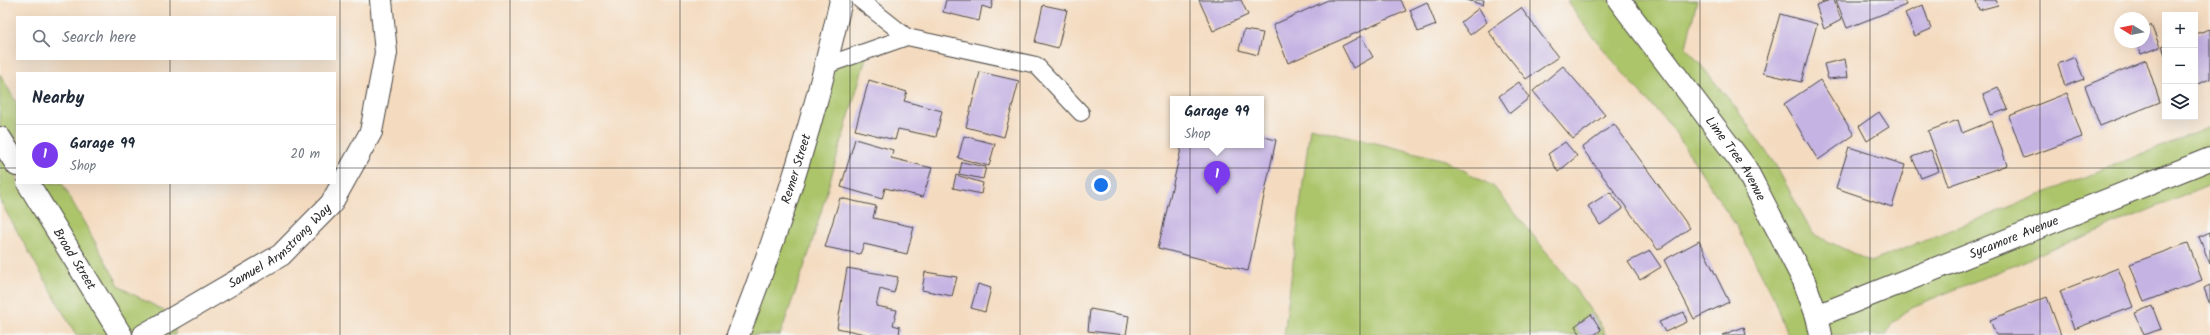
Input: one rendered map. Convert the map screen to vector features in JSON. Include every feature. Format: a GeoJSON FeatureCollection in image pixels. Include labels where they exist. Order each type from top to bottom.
{"type":"FeatureCollection","features":[{"type":"Feature","properties":{"kind":"street","name":"Samuel Armstrong Way"},"geometry":{"type":"LineString","coordinates":[[144,335],[281,255],[331,204],[371,132],[386,53],[381,0]]}},
{"type":"Feature","properties":{"kind":"street","name":"Remer Street"},"geometry":{"type":"LineString","coordinates":[[738,335],[771,247],[802,153],[827,65],[841,0]]}},
{"type":"Feature","properties":{"kind":"street","name":"Lime Tree Avenue"},"geometry":{"type":"LineString","coordinates":[[1622,1],[1745,168],[1804,281],[1819,325]]}},
{"type":"Feature","properties":{"kind":"street"},"geometry":{"type":"LineString","coordinates":[[0,138],[16,164]]}},
{"type":"Feature","properties":{"kind":"street","name":"Sycamore Avenue"},"geometry":{"type":"LineString","coordinates":[[1819,325],[2210,159]]}},
{"type":"Feature","properties":{"kind":"street","name":"Broad Street"},"geometry":{"type":"LineString","coordinates":[[29,184],[121,335]]}},
{"type":"Feature","properties":{"kind":"lane"},"geometry":{"type":"LineString","coordinates":[[860,0],[907,37],[1036,65],[1081,113]]}},
{"type":"Feature","properties":{"kind":"lane"},"geometry":{"type":"LineString","coordinates":[[827,65],[907,37]]}},
{"type":"Feature","properties":{"kind":"green space"},"geometry":{"type":"Polygon","coordinates":[[[1567,0],[1697,0],[1686,47],[1736,108],[1776,166],[1813,234],[1871,262],[2210,127],[2210,185],[1912,307],[1892,323],[1886,335],[1787,335],[1772,294],[1738,229],[1673,129],[1624,74],[1586,28],[1567,0]]]}},
{"type":"Feature","properties":{"kind":"green space"},"geometry":{"type":"Polygon","coordinates":[[[868,51],[808,256],[780,335],[738,335],[827,65],[868,51]]]}},
{"type":"Feature","properties":{"kind":"green space"},"geometry":{"type":"Polygon","coordinates":[[[0,74],[16,102],[16,184],[63,184],[120,287],[175,317],[175,335],[76,335],[0,201],[0,74]]]}},
{"type":"Feature","properties":{"kind":"green space"},"geometry":{"type":"Polygon","coordinates":[[[1310,127],[1445,160],[1494,187],[1565,275],[1603,328],[1605,335],[1284,335],[1310,127]]]}},
{"type":"Feature","properties":{"kind":"building"},"geometry":{"type":"Polygon","coordinates":[[[946,0],[993,0],[991,9],[982,6],[979,21],[943,12],[946,0]]]}},
{"type":"Feature","properties":{"kind":"building"},"geometry":{"type":"Polygon","coordinates":[[[1199,0],[1241,0],[1248,15],[1213,31],[1199,0]]]}},
{"type":"Feature","properties":{"kind":"building"},"geometry":{"type":"Polygon","coordinates":[[[1328,0],[1401,0],[1406,11],[1288,63],[1273,25],[1328,0]]]}},
{"type":"Feature","properties":{"kind":"building"},"geometry":{"type":"Polygon","coordinates":[[[1467,0],[1484,0],[1483,5],[1467,0]]]}},
{"type":"Feature","properties":{"kind":"building"},"geometry":{"type":"Polygon","coordinates":[[[1834,0],[1841,20],[1824,29],[1816,5],[1834,0]]]}},
{"type":"Feature","properties":{"kind":"building"},"geometry":{"type":"Polygon","coordinates":[[[1836,0],[1904,0],[1906,5],[1847,28],[1836,0]]]}},
{"type":"Feature","properties":{"kind":"building"},"geometry":{"type":"Polygon","coordinates":[[[1976,0],[1996,0],[1998,5],[1979,10],[1976,0]]]}},
{"type":"Feature","properties":{"kind":"building"},"geometry":{"type":"Polygon","coordinates":[[[1427,2],[1436,25],[1418,32],[1410,10],[1427,2]]]}},
{"type":"Feature","properties":{"kind":"building"},"geometry":{"type":"Polygon","coordinates":[[[1043,5],[1067,10],[1058,48],[1035,42],[1043,5]]]}},
{"type":"Feature","properties":{"kind":"building"},"geometry":{"type":"Polygon","coordinates":[[[1923,5],[1931,29],[1915,36],[1905,13],[1923,5]]]}},
{"type":"Feature","properties":{"kind":"building"},"geometry":{"type":"Polygon","coordinates":[[[1479,8],[1487,22],[1470,35],[1461,22],[1479,8]]]}},
{"type":"Feature","properties":{"kind":"building"},"geometry":{"type":"Polygon","coordinates":[[[1521,8],[1558,57],[1526,79],[1488,31],[1521,8]]]}},
{"type":"Feature","properties":{"kind":"building"},"geometry":{"type":"Polygon","coordinates":[[[1780,14],[1817,24],[1801,82],[1763,73],[1780,14]]]}},
{"type":"Feature","properties":{"kind":"building"},"geometry":{"type":"Polygon","coordinates":[[[2150,25],[2160,47],[2141,54],[2139,48],[2150,48],[2150,25]]]}},
{"type":"Feature","properties":{"kind":"building"},"geometry":{"type":"Polygon","coordinates":[[[2210,29],[2210,79],[2198,84],[2198,48],[2198,33],[2210,29]]]}},
{"type":"Feature","properties":{"kind":"building"},"geometry":{"type":"Polygon","coordinates":[[[1244,30],[1263,33],[1258,55],[1239,50],[1244,30]]]}},
{"type":"Feature","properties":{"kind":"building"},"geometry":{"type":"Polygon","coordinates":[[[1361,36],[1373,57],[1353,68],[1342,46],[1361,36]]]}},
{"type":"Feature","properties":{"kind":"building"},"geometry":{"type":"Polygon","coordinates":[[[2075,57],[2084,79],[2065,86],[2058,64],[2075,57]]]}},
{"type":"Feature","properties":{"kind":"building"},"geometry":{"type":"Polygon","coordinates":[[[1845,59],[1848,77],[1828,79],[1824,64],[1845,59]]]}},
{"type":"Feature","properties":{"kind":"building"},"geometry":{"type":"Polygon","coordinates":[[[2146,60],[2160,102],[2100,126],[2085,86],[2146,60]]]}},
{"type":"Feature","properties":{"kind":"building"},"geometry":{"type":"Polygon","coordinates":[[[1563,66],[1605,115],[1573,139],[1533,91],[1563,66]]]}},
{"type":"Feature","properties":{"kind":"building"},"geometry":{"type":"Polygon","coordinates":[[[980,72],[1019,81],[1004,137],[966,127],[980,72]]]}},
{"type":"Feature","properties":{"kind":"building"},"geometry":{"type":"Polygon","coordinates":[[[869,80],[907,92],[904,101],[942,111],[936,137],[898,129],[895,140],[855,130],[869,80]]]}},
{"type":"Feature","properties":{"kind":"building"},"geometry":{"type":"Polygon","coordinates":[[[1820,80],[1854,135],[1818,160],[1784,104],[1820,80]]]}},
{"type":"Feature","properties":{"kind":"building"},"geometry":{"type":"Polygon","coordinates":[[[1519,82],[1529,98],[1510,113],[1499,96],[1519,82]]]}},
{"type":"Feature","properties":{"kind":"building"},"geometry":{"type":"Polygon","coordinates":[[[1998,87],[2008,109],[1991,115],[1983,94],[1998,87]]]}},
{"type":"Feature","properties":{"kind":"building"},"geometry":{"type":"Polygon","coordinates":[[[2067,93],[2082,137],[2024,158],[2009,116],[2067,93]]]}},
{"type":"Feature","properties":{"kind":"building"},"geometry":{"type":"Polygon","coordinates":[[[1879,112],[1889,127],[1867,141],[1859,126],[1879,112]]]}},
{"type":"Feature","properties":{"kind":"building"},"geometry":{"type":"Polygon","coordinates":[[[1958,120],[1962,133],[1992,121],[2007,165],[1948,186],[1928,131],[1958,120]]]}},
{"type":"Feature","properties":{"kind":"building"},"geometry":{"type":"Polygon","coordinates":[[[1614,124],[1690,228],[1658,250],[1582,148],[1614,124]]]}},
{"type":"Feature","properties":{"kind":"building"},"geometry":{"type":"Polygon","coordinates":[[[964,136],[995,144],[989,166],[958,158],[964,136]]]}},
{"type":"Feature","properties":{"kind":"building"},"geometry":{"type":"Polygon","coordinates":[[[1264,137],[1276,140],[1248,271],[1158,248],[1181,148],[1264,148],[1264,137]]]}},
{"type":"Feature","properties":{"kind":"building"},"geometry":{"type":"Polygon","coordinates":[[[855,139],[893,150],[891,158],[932,168],[923,197],[885,188],[882,199],[841,187],[855,139]]]}},
{"type":"Feature","properties":{"kind":"building"},"geometry":{"type":"Polygon","coordinates":[[[1565,142],[1577,156],[1558,172],[1548,154],[1565,142]]]}},
{"type":"Feature","properties":{"kind":"building"},"geometry":{"type":"Polygon","coordinates":[[[1849,147],[1905,165],[1892,207],[1836,188],[1849,147]]]}},
{"type":"Feature","properties":{"kind":"building"},"geometry":{"type":"Polygon","coordinates":[[[1931,150],[1939,171],[1921,178],[1912,157],[1931,150]]]}},
{"type":"Feature","properties":{"kind":"building"},"geometry":{"type":"Polygon","coordinates":[[[962,162],[986,167],[983,179],[959,174],[962,162]]]}},
{"type":"Feature","properties":{"kind":"building"},"geometry":{"type":"Polygon","coordinates":[[[956,175],[983,183],[981,194],[953,188],[956,175]]]}},
{"type":"Feature","properties":{"kind":"building"},"geometry":{"type":"Polygon","coordinates":[[[1610,192],[1623,209],[1600,225],[1588,206],[1610,192]]]}},
{"type":"Feature","properties":{"kind":"building"},"geometry":{"type":"Polygon","coordinates":[[[840,198],[876,206],[873,218],[914,227],[907,254],[864,244],[860,254],[825,247],[840,198]]]}},
{"type":"Feature","properties":{"kind":"building"},"geometry":{"type":"Polygon","coordinates":[[[2210,232],[2210,264],[2199,237],[2210,232]]]}},
{"type":"Feature","properties":{"kind":"building"},"geometry":{"type":"Polygon","coordinates":[[[1699,241],[1729,302],[1694,319],[1664,260],[1699,241]]]}},
{"type":"Feature","properties":{"kind":"building"},"geometry":{"type":"Polygon","coordinates":[[[2188,243],[2202,280],[2144,302],[2130,264],[2188,243]]]}},
{"type":"Feature","properties":{"kind":"building"},"geometry":{"type":"Polygon","coordinates":[[[1650,251],[1661,267],[1640,280],[1628,262],[1650,251]]]}},
{"type":"Feature","properties":{"kind":"building"},"geometry":{"type":"Polygon","coordinates":[[[847,268],[898,277],[894,293],[880,289],[876,306],[897,310],[893,325],[900,327],[899,335],[870,335],[837,328],[847,268]]]}},
{"type":"Feature","properties":{"kind":"building"},"geometry":{"type":"Polygon","coordinates":[[[2118,268],[2133,307],[2074,329],[2060,291],[2118,268]]]}},
{"type":"Feature","properties":{"kind":"building"},"geometry":{"type":"Polygon","coordinates":[[[925,272],[957,277],[952,296],[922,290],[925,272]]]}},
{"type":"Feature","properties":{"kind":"building"},"geometry":{"type":"Polygon","coordinates":[[[978,284],[991,288],[985,312],[971,308],[978,284]]]}},
{"type":"Feature","properties":{"kind":"building"},"geometry":{"type":"Polygon","coordinates":[[[2210,285],[2210,305],[2204,288],[2210,285]]]}},
{"type":"Feature","properties":{"kind":"building"},"geometry":{"type":"Polygon","coordinates":[[[2047,297],[2061,335],[1996,335],[1990,320],[2047,297]]]}},
{"type":"Feature","properties":{"kind":"building"},"geometry":{"type":"Polygon","coordinates":[[[2152,306],[2161,329],[2144,335],[2135,313],[2152,306]]]}},
{"type":"Feature","properties":{"kind":"building"},"geometry":{"type":"Polygon","coordinates":[[[1090,309],[1129,316],[1126,335],[1088,331],[1090,309]]]}},
{"type":"Feature","properties":{"kind":"building"},"geometry":{"type":"Polygon","coordinates":[[[1684,312],[1687,322],[1665,332],[1659,322],[1684,312]]]}},
{"type":"Feature","properties":{"kind":"building"},"geometry":{"type":"Polygon","coordinates":[[[1591,314],[1601,330],[1594,335],[1581,335],[1575,326],[1591,314]]]}},
{"type":"Feature","properties":{"kind":"building"},"geometry":{"type":"Polygon","coordinates":[[[1744,327],[1746,335],[1722,335],[1744,327]]]}},
{"type":"Feature","properties":{"kind":"place","name":"Garage 99"},"geometry":{"type":"Point","coordinates":[1217,194]}}]}
